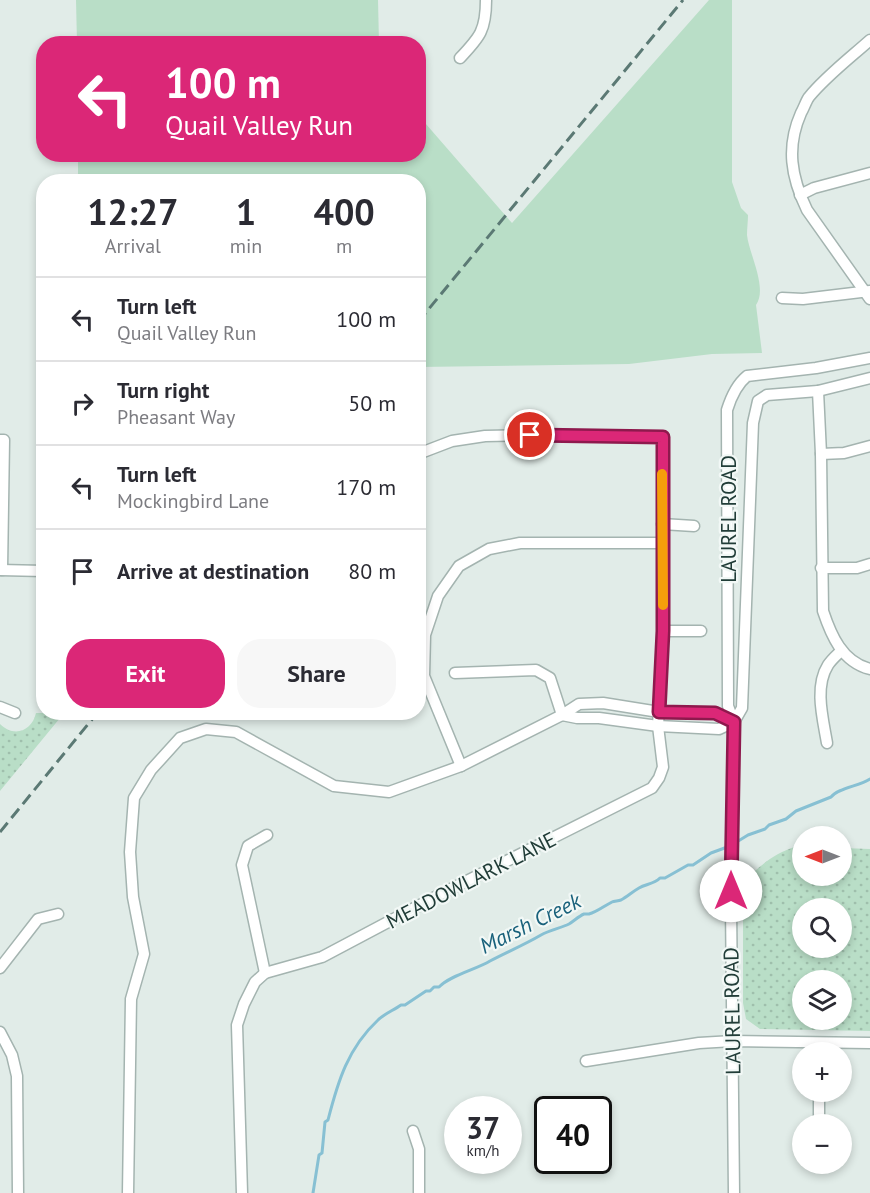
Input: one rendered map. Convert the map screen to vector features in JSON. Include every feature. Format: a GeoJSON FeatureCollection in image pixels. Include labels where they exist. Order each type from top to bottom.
{"type":"FeatureCollection","features":[{"type":"Feature","properties":{"kind":"street"},"geometry":{"type":"LineString","coordinates":[[460,58],[480,37],[486,19],[486,0]]}},
{"type":"Feature","properties":{"kind":"street"},"geometry":{"type":"LineString","coordinates":[[868,294],[807,210],[793,170],[791,149],[794,129],[808,98],[870,40]]}},
{"type":"Feature","properties":{"kind":"street"},"geometry":{"type":"LineString","coordinates":[[800,195],[814,188],[870,173]]}},
{"type":"Feature","properties":{"kind":"street"},"geometry":{"type":"LineString","coordinates":[[782,298],[803,299],[868,294]]}},
{"type":"Feature","properties":{"kind":"street","name":"LAUREL ROAD"},"geometry":{"type":"LineString","coordinates":[[734,1193],[731,876],[734,722],[728,706],[728,411],[731,397],[740,382],[747,376],[816,368],[870,358]]}},
{"type":"Feature","properties":{"kind":"street"},"geometry":{"type":"LineString","coordinates":[[870,378],[818,391],[823,611],[831,635],[841,651],[864,668],[870,669]]}},
{"type":"Feature","properties":{"kind":"street","name":"LAUREL ROAD"},"geometry":{"type":"LineString","coordinates":[[734,722],[741,708],[754,412],[758,401],[767,395],[818,391]]}},
{"type":"Feature","properties":{"kind":"street"},"geometry":{"type":"LineString","coordinates":[[426,451],[452,441],[485,436],[663,437],[663,631],[658,726]]}},
{"type":"Feature","properties":{"kind":"street"},"geometry":{"type":"LineString","coordinates":[[0,440],[4,440],[1,570],[36,571]]}},
{"type":"Feature","properties":{"kind":"street"},"geometry":{"type":"LineString","coordinates":[[821,454],[844,453],[870,446]]}},
{"type":"Feature","properties":{"kind":"street"},"geometry":{"type":"LineString","coordinates":[[662,524],[694,526]]}},
{"type":"Feature","properties":{"kind":"street"},"geometry":{"type":"LineString","coordinates":[[426,632],[438,596],[459,566],[489,549],[520,543],[663,543]]}},
{"type":"Feature","properties":{"kind":"street"},"geometry":{"type":"LineString","coordinates":[[821,568],[858,568],[870,564]]}},
{"type":"Feature","properties":{"kind":"street"},"geometry":{"type":"LineString","coordinates":[[663,631],[701,631]]}},
{"type":"Feature","properties":{"kind":"street"},"geometry":{"type":"LineString","coordinates":[[827,743],[821,707],[824,674],[829,663],[841,651]]}},
{"type":"Feature","properties":{"kind":"street"},"geometry":{"type":"LineString","coordinates":[[455,674],[536,670],[550,678],[562,715]]}},
{"type":"Feature","properties":{"kind":"street"},"geometry":{"type":"LineString","coordinates":[[426,687],[461,766]]}},
{"type":"Feature","properties":{"kind":"street"},"geometry":{"type":"LineString","coordinates":[[128,1193],[131,999],[144,954],[133,897],[130,852],[134,798],[151,770],[180,738],[206,729],[236,732],[334,786],[389,792],[461,766],[562,715],[579,704],[603,703],[659,712],[715,713],[734,722]]}},
{"type":"Feature","properties":{"kind":"street"},"geometry":{"type":"LineString","coordinates":[[0,707],[15,713]]}},
{"type":"Feature","properties":{"kind":"street"},"geometry":{"type":"LineString","coordinates":[[562,715],[658,726],[719,729],[734,722]]}},
{"type":"Feature","properties":{"kind":"street","name":"MEADOWLARK LANE"},"geometry":{"type":"LineString","coordinates":[[265,973],[322,957],[652,788],[663,767],[658,726]]}},
{"type":"Feature","properties":{"kind":"street"},"geometry":{"type":"LineString","coordinates":[[242,1193],[237,1025],[243,1004],[255,982],[265,973],[242,865],[248,846],[267,835]]}},
{"type":"Feature","properties":{"kind":"street"},"geometry":{"type":"LineString","coordinates":[[0,968],[38,919],[58,914]]}},
{"type":"Feature","properties":{"kind":"street"},"geometry":{"type":"LineString","coordinates":[[0,1032],[12,1055],[17,1076],[18,1193]]}},
{"type":"Feature","properties":{"kind":"street"},"geometry":{"type":"LineString","coordinates":[[586,1061],[699,1043],[733,1041],[792,1046]]}},
{"type":"Feature","properties":{"kind":"street"},"geometry":{"type":"LineString","coordinates":[[852,1045],[870,1043]]}},
{"type":"Feature","properties":{"kind":"street"},"geometry":{"type":"LineString","coordinates":[[413,1131],[419,1149],[419,1193]]}},
{"type":"Feature","properties":{"kind":"green space"},"geometry":{"type":"Polygon","coordinates":[[[76,0],[378,0],[379,36],[77,36],[76,0]]]}},
{"type":"Feature","properties":{"kind":"green space"},"geometry":{"type":"Polygon","coordinates":[[[709,0],[732,0],[732,182],[741,208],[748,215],[748,243],[759,280],[760,290],[756,305],[762,353],[712,354],[629,364],[426,367],[426,174],[78,174],[78,162],[426,162],[426,124],[512,223],[709,0]]]}},
{"type":"Feature","properties":{"kind":"green space"},"geometry":{"type":"Polygon","coordinates":[[[36,713],[36,720],[58,720],[0,791],[0,724],[11,731],[22,731],[34,719],[36,713]]]}},
{"type":"Feature","properties":{"kind":"green space"},"geometry":{"type":"Polygon","coordinates":[[[792,848],[792,886],[852,886],[852,848],[870,849],[870,1031],[815,1030],[852,1030],[852,970],[792,970],[792,1030],[760,1029],[746,1019],[743,1003],[743,882],[781,853],[792,848]]]}},
{"type":"Feature","properties":{"kind":"waterway","name":"Marsh Creek"},"geometry":{"type":"LineString","coordinates":[[735,843],[769,825],[786,819],[796,811],[870,779]]}},
{"type":"Feature","properties":{"kind":"waterway","name":"Marsh Creek"},"geometry":{"type":"LineString","coordinates":[[313,1193],[319,1155],[322,1153],[325,1122],[328,1120],[340,1079],[359,1042],[380,1018],[456,976],[544,933],[569,924],[584,914],[592,913],[612,902],[621,900],[660,878],[665,878],[688,865],[693,865],[711,853],[730,846]]}},
{"type":"Feature","properties":{"kind":"railway"},"geometry":{"type":"LineString","coordinates":[[426,312],[683,0]]}},
{"type":"Feature","properties":{"kind":"railway"},"geometry":{"type":"LineString","coordinates":[[0,832],[91,720]]}},
{"type":"Feature","properties":{"kind":"slow traffic"},"geometry":{"type":"LineString","coordinates":[[662,474],[663,605]]}},
{"type":"Feature","properties":{"kind":"route"},"geometry":{"type":"LineString","coordinates":[[530,435],[663,437],[663,631],[659,712],[715,713],[734,722],[731,891]]}}]}
